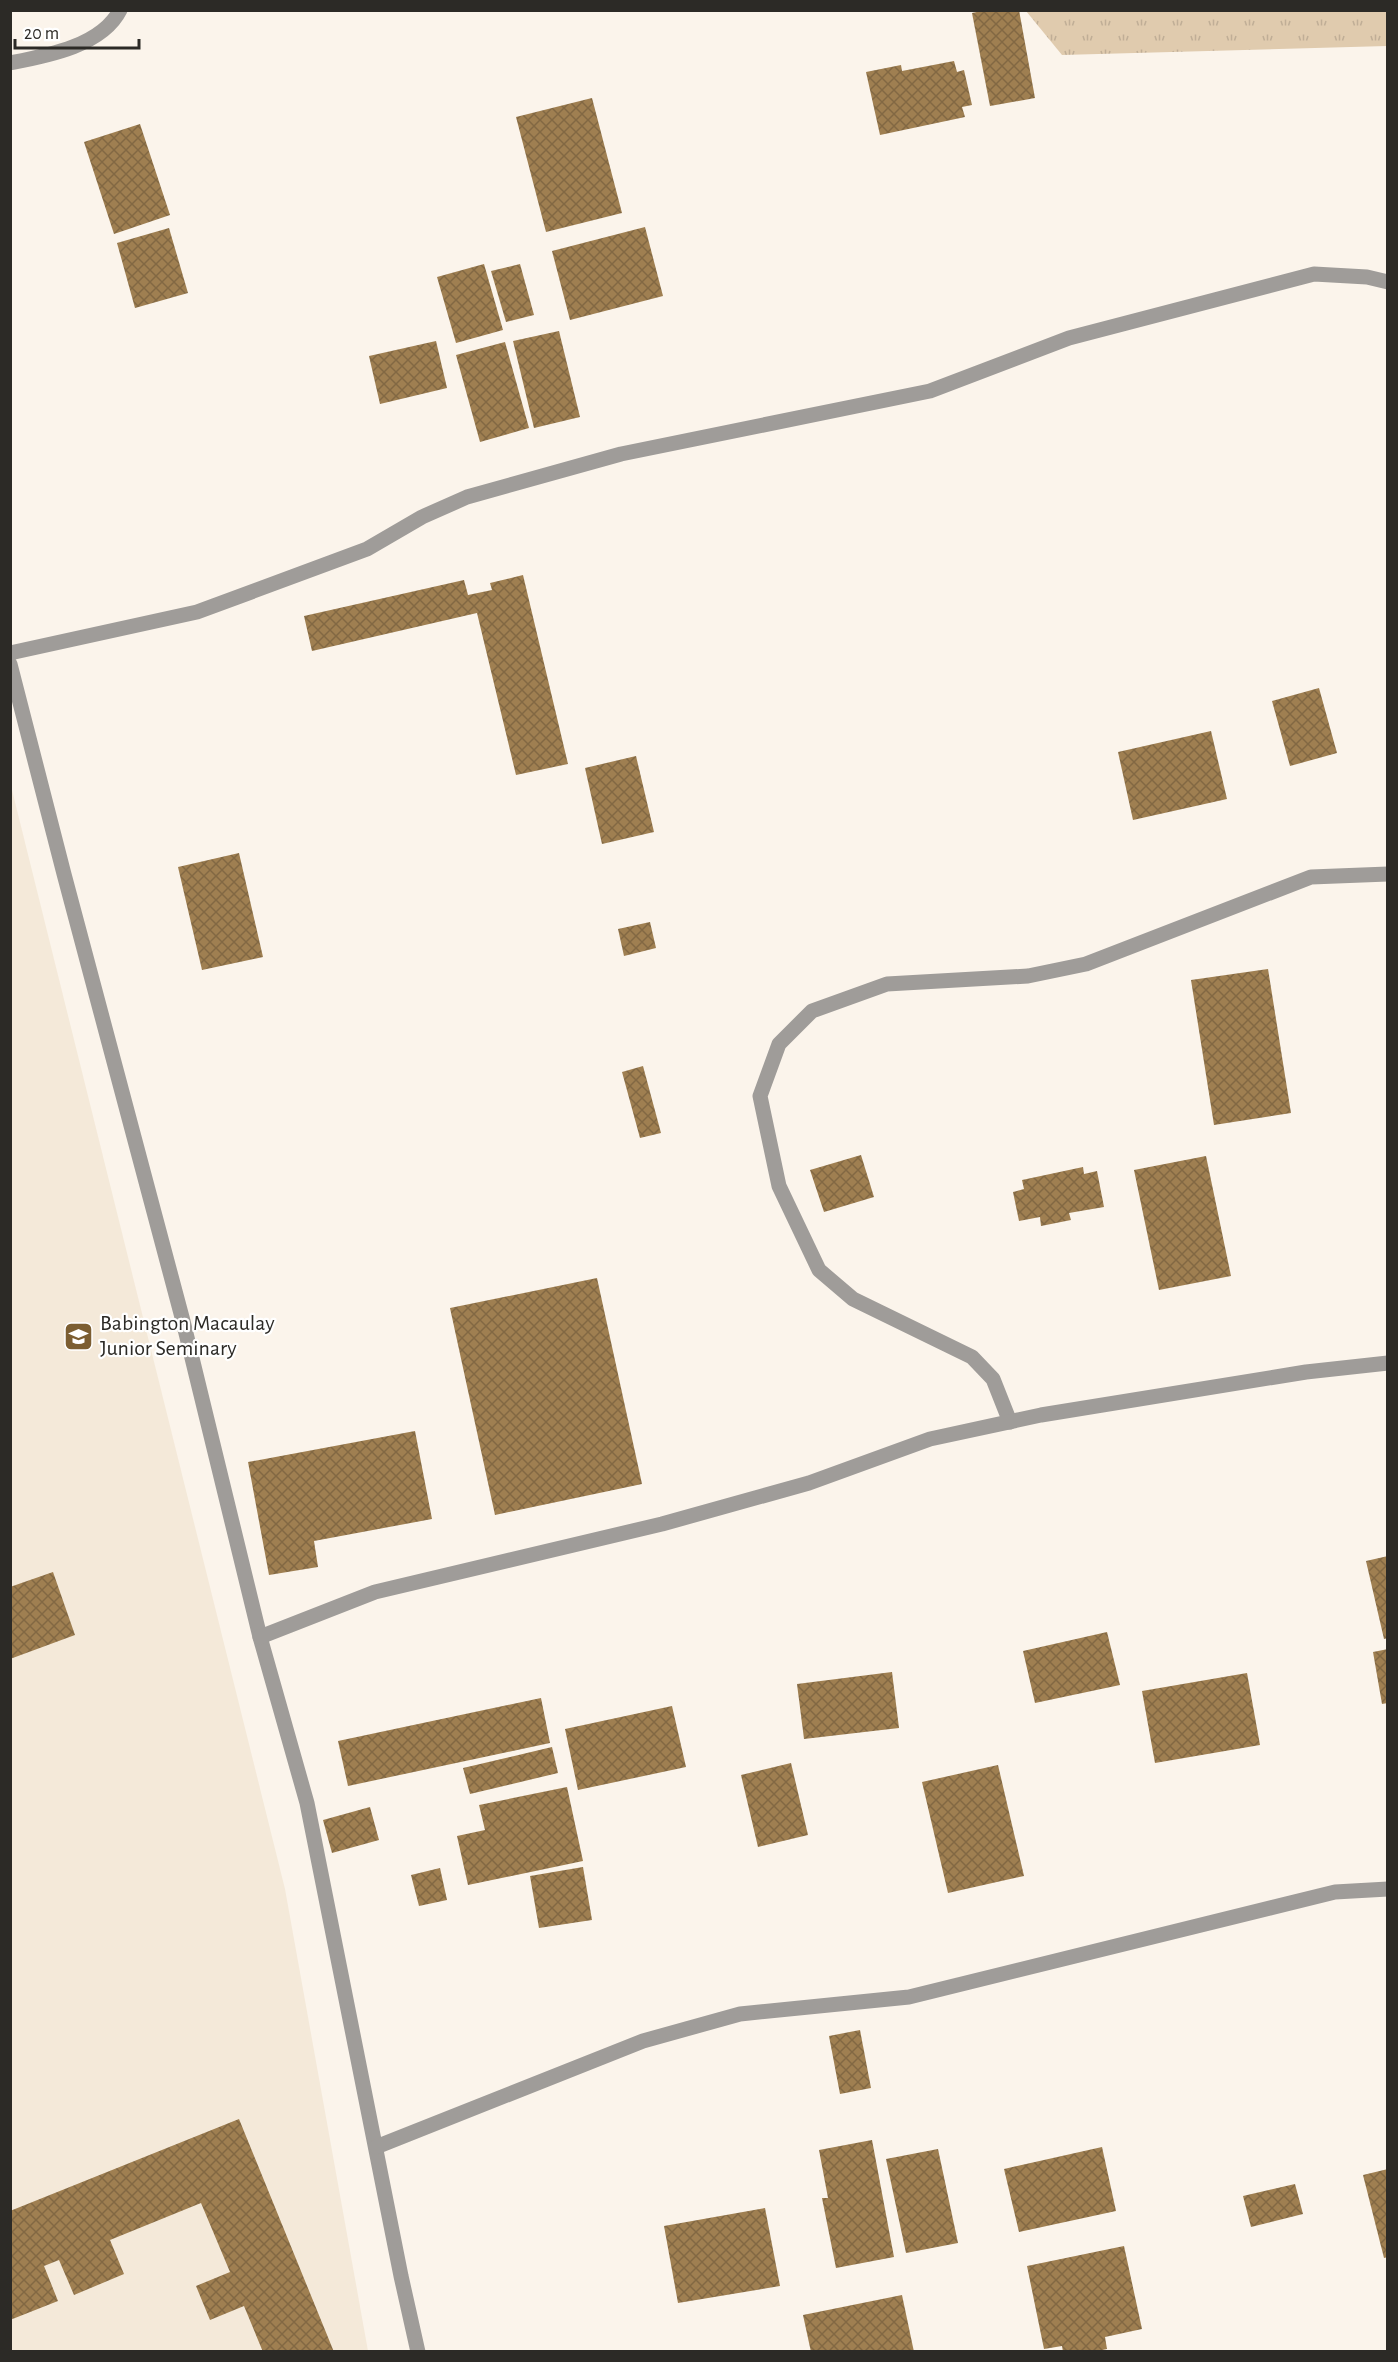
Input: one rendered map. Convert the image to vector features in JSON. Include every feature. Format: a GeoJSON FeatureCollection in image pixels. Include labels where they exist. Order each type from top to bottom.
{"type":"FeatureCollection","features":[{"type":"Feature","properties":{"kind":"street"},"geometry":{"type":"LineString","coordinates":[[10,63],[70,50],[114,22],[120,10]]}},
{"type":"Feature","properties":{"kind":"street"},"geometry":{"type":"LineString","coordinates":[[10,653],[197,612],[367,549],[422,517],[467,497],[621,454],[930,391],[1070,338],[1314,274],[1367,277],[1388,282]]}},
{"type":"Feature","properties":{"kind":"street"},"geometry":{"type":"LineString","coordinates":[[10,664],[183,1321],[260,1637],[308,1803],[418,2352]]}},
{"type":"Feature","properties":{"kind":"street"},"geometry":{"type":"LineString","coordinates":[[1010,1422],[993,1379],[972,1357],[853,1299],[819,1270],[779,1186],[760,1096],[779,1044],[812,1011],[887,984],[1028,976],[1086,964],[1311,877],[1388,874]]}},
{"type":"Feature","properties":{"kind":"street"},"geometry":{"type":"LineString","coordinates":[[260,1637],[375,1592],[662,1524],[809,1484],[930,1439],[1010,1422],[1306,1372],[1388,1363]]}},
{"type":"Feature","properties":{"kind":"street"},"geometry":{"type":"LineString","coordinates":[[376,2147],[643,2041],[740,2014],[909,1997],[1335,1892],[1388,1889]]}},
{"type":"Feature","properties":{"kind":"shaded area","name":"Babington Macaulay Junior Seminary"},"geometry":{"type":"Polygon","coordinates":[[[10,782],[285,1889],[368,2351],[11,2351],[10,782]]]}},
{"type":"Feature","properties":{"kind":"green space"},"geometry":{"type":"Polygon","coordinates":[[[1026,11],[1387,11],[1387,46],[1062,55],[1026,11]]]}},
{"type":"Feature","properties":{"kind":"building"},"geometry":{"type":"Polygon","coordinates":[[[986,10],[1019,10],[1035,98],[990,106],[972,13],[986,10]]]}},
{"type":"Feature","properties":{"kind":"building"},"geometry":{"type":"Polygon","coordinates":[[[954,61],[957,72],[964,70],[972,105],[962,107],[965,117],[880,135],[866,72],[901,65],[902,71],[954,61]]]}},
{"type":"Feature","properties":{"kind":"building"},"geometry":{"type":"Polygon","coordinates":[[[592,98],[622,213],[546,232],[516,117],[592,98]]]}},
{"type":"Feature","properties":{"kind":"building"},"geometry":{"type":"Polygon","coordinates":[[[140,124],[170,215],[114,234],[84,142],[140,124]]]}},
{"type":"Feature","properties":{"kind":"building"},"geometry":{"type":"Polygon","coordinates":[[[645,227],[663,296],[570,320],[552,251],[645,227]]]}},
{"type":"Feature","properties":{"kind":"building"},"geometry":{"type":"Polygon","coordinates":[[[169,228],[188,293],[135,308],[117,243],[169,228]]]}},
{"type":"Feature","properties":{"kind":"building"},"geometry":{"type":"Polygon","coordinates":[[[484,264],[503,330],[456,343],[437,277],[484,264]]]}},
{"type":"Feature","properties":{"kind":"building"},"geometry":{"type":"Polygon","coordinates":[[[520,264],[534,315],[506,322],[491,271],[520,264]]]}},
{"type":"Feature","properties":{"kind":"building"},"geometry":{"type":"Polygon","coordinates":[[[559,331],[580,417],[534,428],[513,341],[559,331]]]}},
{"type":"Feature","properties":{"kind":"building"},"geometry":{"type":"Polygon","coordinates":[[[436,341],[447,388],[380,404],[369,356],[436,341]]]}},
{"type":"Feature","properties":{"kind":"building"},"geometry":{"type":"Polygon","coordinates":[[[505,342],[529,428],[480,442],[456,355],[505,342]]]}},
{"type":"Feature","properties":{"kind":"building"},"geometry":{"type":"Polygon","coordinates":[[[523,575],[568,764],[516,775],[477,613],[312,651],[304,616],[464,580],[468,595],[492,590],[490,583],[523,575]]]}},
{"type":"Feature","properties":{"kind":"building"},"geometry":{"type":"Polygon","coordinates":[[[1319,688],[1337,753],[1290,766],[1272,701],[1319,688]]]}},
{"type":"Feature","properties":{"kind":"building"},"geometry":{"type":"Polygon","coordinates":[[[1211,731],[1227,799],[1133,820],[1118,752],[1211,731]]]}},
{"type":"Feature","properties":{"kind":"building"},"geometry":{"type":"Polygon","coordinates":[[[636,756],[654,832],[602,844],[585,768],[636,756]]]}},
{"type":"Feature","properties":{"kind":"building"},"geometry":{"type":"Polygon","coordinates":[[[239,853],[263,957],[202,970],[178,867],[239,853]]]}},
{"type":"Feature","properties":{"kind":"building"},"geometry":{"type":"Polygon","coordinates":[[[650,922],[656,948],[624,956],[618,929],[650,922]]]}},
{"type":"Feature","properties":{"kind":"building"},"geometry":{"type":"Polygon","coordinates":[[[1268,969],[1291,1113],[1214,1125],[1191,980],[1268,969]]]}},
{"type":"Feature","properties":{"kind":"building"},"geometry":{"type":"Polygon","coordinates":[[[643,1066],[661,1133],[640,1138],[622,1072],[643,1066]]]}},
{"type":"Feature","properties":{"kind":"building"},"geometry":{"type":"Polygon","coordinates":[[[861,1155],[874,1197],[824,1212],[810,1170],[861,1155]]]}},
{"type":"Feature","properties":{"kind":"building"},"geometry":{"type":"Polygon","coordinates":[[[1206,1156],[1231,1276],[1159,1290],[1134,1170],[1206,1156]]]}},
{"type":"Feature","properties":{"kind":"building"},"geometry":{"type":"Polygon","coordinates":[[[1083,1167],[1084,1174],[1097,1171],[1104,1207],[1069,1213],[1071,1220],[1041,1226],[1040,1217],[1019,1221],[1013,1192],[1024,1189],[1022,1180],[1083,1167]]]}},
{"type":"Feature","properties":{"kind":"building"},"geometry":{"type":"Polygon","coordinates":[[[597,1278],[642,1484],[495,1515],[450,1308],[597,1278]]]}},
{"type":"Feature","properties":{"kind":"building"},"geometry":{"type":"Polygon","coordinates":[[[415,1431],[432,1519],[314,1541],[318,1567],[269,1575],[248,1462],[415,1431]]]}},
{"type":"Feature","properties":{"kind":"building"},"geometry":{"type":"Polygon","coordinates":[[[1388,1556],[1388,1638],[1384,1639],[1366,1561],[1388,1556]]]}},
{"type":"Feature","properties":{"kind":"building"},"geometry":{"type":"Polygon","coordinates":[[[53,1572],[75,1635],[10,1659],[10,1587],[53,1572]]]}},
{"type":"Feature","properties":{"kind":"building"},"geometry":{"type":"Polygon","coordinates":[[[1107,1632],[1120,1685],[1035,1703],[1023,1651],[1107,1632]]]}},
{"type":"Feature","properties":{"kind":"building"},"geometry":{"type":"Polygon","coordinates":[[[1388,1649],[1388,1703],[1382,1704],[1373,1652],[1388,1649]]]}},
{"type":"Feature","properties":{"kind":"building"},"geometry":{"type":"Polygon","coordinates":[[[892,1672],[899,1728],[804,1739],[797,1684],[892,1672]]]}},
{"type":"Feature","properties":{"kind":"building"},"geometry":{"type":"Polygon","coordinates":[[[1247,1673],[1260,1745],[1155,1763],[1142,1691],[1247,1673]]]}},
{"type":"Feature","properties":{"kind":"building"},"geometry":{"type":"Polygon","coordinates":[[[541,1698],[550,1743],[348,1786],[338,1741],[541,1698]]]}},
{"type":"Feature","properties":{"kind":"building"},"geometry":{"type":"Polygon","coordinates":[[[672,1706],[686,1767],[578,1790],[565,1729],[672,1706]]]}},
{"type":"Feature","properties":{"kind":"building"},"geometry":{"type":"Polygon","coordinates":[[[552,1747],[558,1773],[470,1794],[463,1768],[552,1747]]]}},
{"type":"Feature","properties":{"kind":"building"},"geometry":{"type":"Polygon","coordinates":[[[791,1763],[808,1835],[758,1847],[741,1775],[791,1763]]]}},
{"type":"Feature","properties":{"kind":"building"},"geometry":{"type":"Polygon","coordinates":[[[998,1765],[1024,1876],[948,1893],[922,1782],[998,1765]]]}},
{"type":"Feature","properties":{"kind":"building"},"geometry":{"type":"Polygon","coordinates":[[[567,1787],[583,1861],[468,1885],[457,1836],[485,1830],[479,1805],[567,1787]]]}},
{"type":"Feature","properties":{"kind":"building"},"geometry":{"type":"Polygon","coordinates":[[[370,1807],[379,1840],[332,1853],[323,1820],[370,1807]]]}},
{"type":"Feature","properties":{"kind":"building"},"geometry":{"type":"Polygon","coordinates":[[[583,1867],[592,1920],[539,1928],[530,1876],[583,1867]]]}},
{"type":"Feature","properties":{"kind":"building"},"geometry":{"type":"Polygon","coordinates":[[[440,1868],[447,1900],[419,1906],[411,1875],[440,1868]]]}},
{"type":"Feature","properties":{"kind":"building"},"geometry":{"type":"Polygon","coordinates":[[[860,2030],[871,2088],[840,2094],[829,2036],[860,2030]]]}},
{"type":"Feature","properties":{"kind":"building"},"geometry":{"type":"Polygon","coordinates":[[[239,2119],[334,2352],[263,2352],[244,2306],[210,2320],[196,2286],[230,2272],[201,2203],[110,2240],[124,2274],[74,2295],[59,2260],[44,2266],[58,2301],[10,2320],[10,2211],[239,2119]]]}},
{"type":"Feature","properties":{"kind":"building"},"geometry":{"type":"Polygon","coordinates":[[[872,2140],[894,2257],[836,2268],[822,2198],[828,2198],[819,2150],[872,2140]]]}},
{"type":"Feature","properties":{"kind":"building"},"geometry":{"type":"Polygon","coordinates":[[[1102,2147],[1116,2211],[1019,2232],[1004,2169],[1102,2147]]]}},
{"type":"Feature","properties":{"kind":"building"},"geometry":{"type":"Polygon","coordinates":[[[938,2149],[958,2243],[906,2253],[886,2159],[938,2149]]]}},
{"type":"Feature","properties":{"kind":"building"},"geometry":{"type":"Polygon","coordinates":[[[1388,2169],[1388,2257],[1384,2258],[1363,2175],[1388,2169]]]}},
{"type":"Feature","properties":{"kind":"building"},"geometry":{"type":"Polygon","coordinates":[[[1295,2184],[1303,2214],[1251,2227],[1243,2196],[1295,2184]]]}},
{"type":"Feature","properties":{"kind":"building"},"geometry":{"type":"Polygon","coordinates":[[[765,2208],[780,2286],[678,2303],[664,2226],[765,2208]]]}},
{"type":"Feature","properties":{"kind":"building"},"geometry":{"type":"Polygon","coordinates":[[[1124,2246],[1142,2329],[1105,2337],[1107,2349],[1093,2352],[1063,2352],[1062,2346],[1044,2349],[1027,2266],[1124,2246]]]}},
{"type":"Feature","properties":{"kind":"building"},"geometry":{"type":"Polygon","coordinates":[[[902,2295],[914,2352],[811,2352],[803,2315],[902,2295]]]}},
{"type":"Feature","properties":{"kind":"place","name":"Babington Macaulay Junior Seminary"},"geometry":{"type":"Point","coordinates":[79,1336]}}]}
